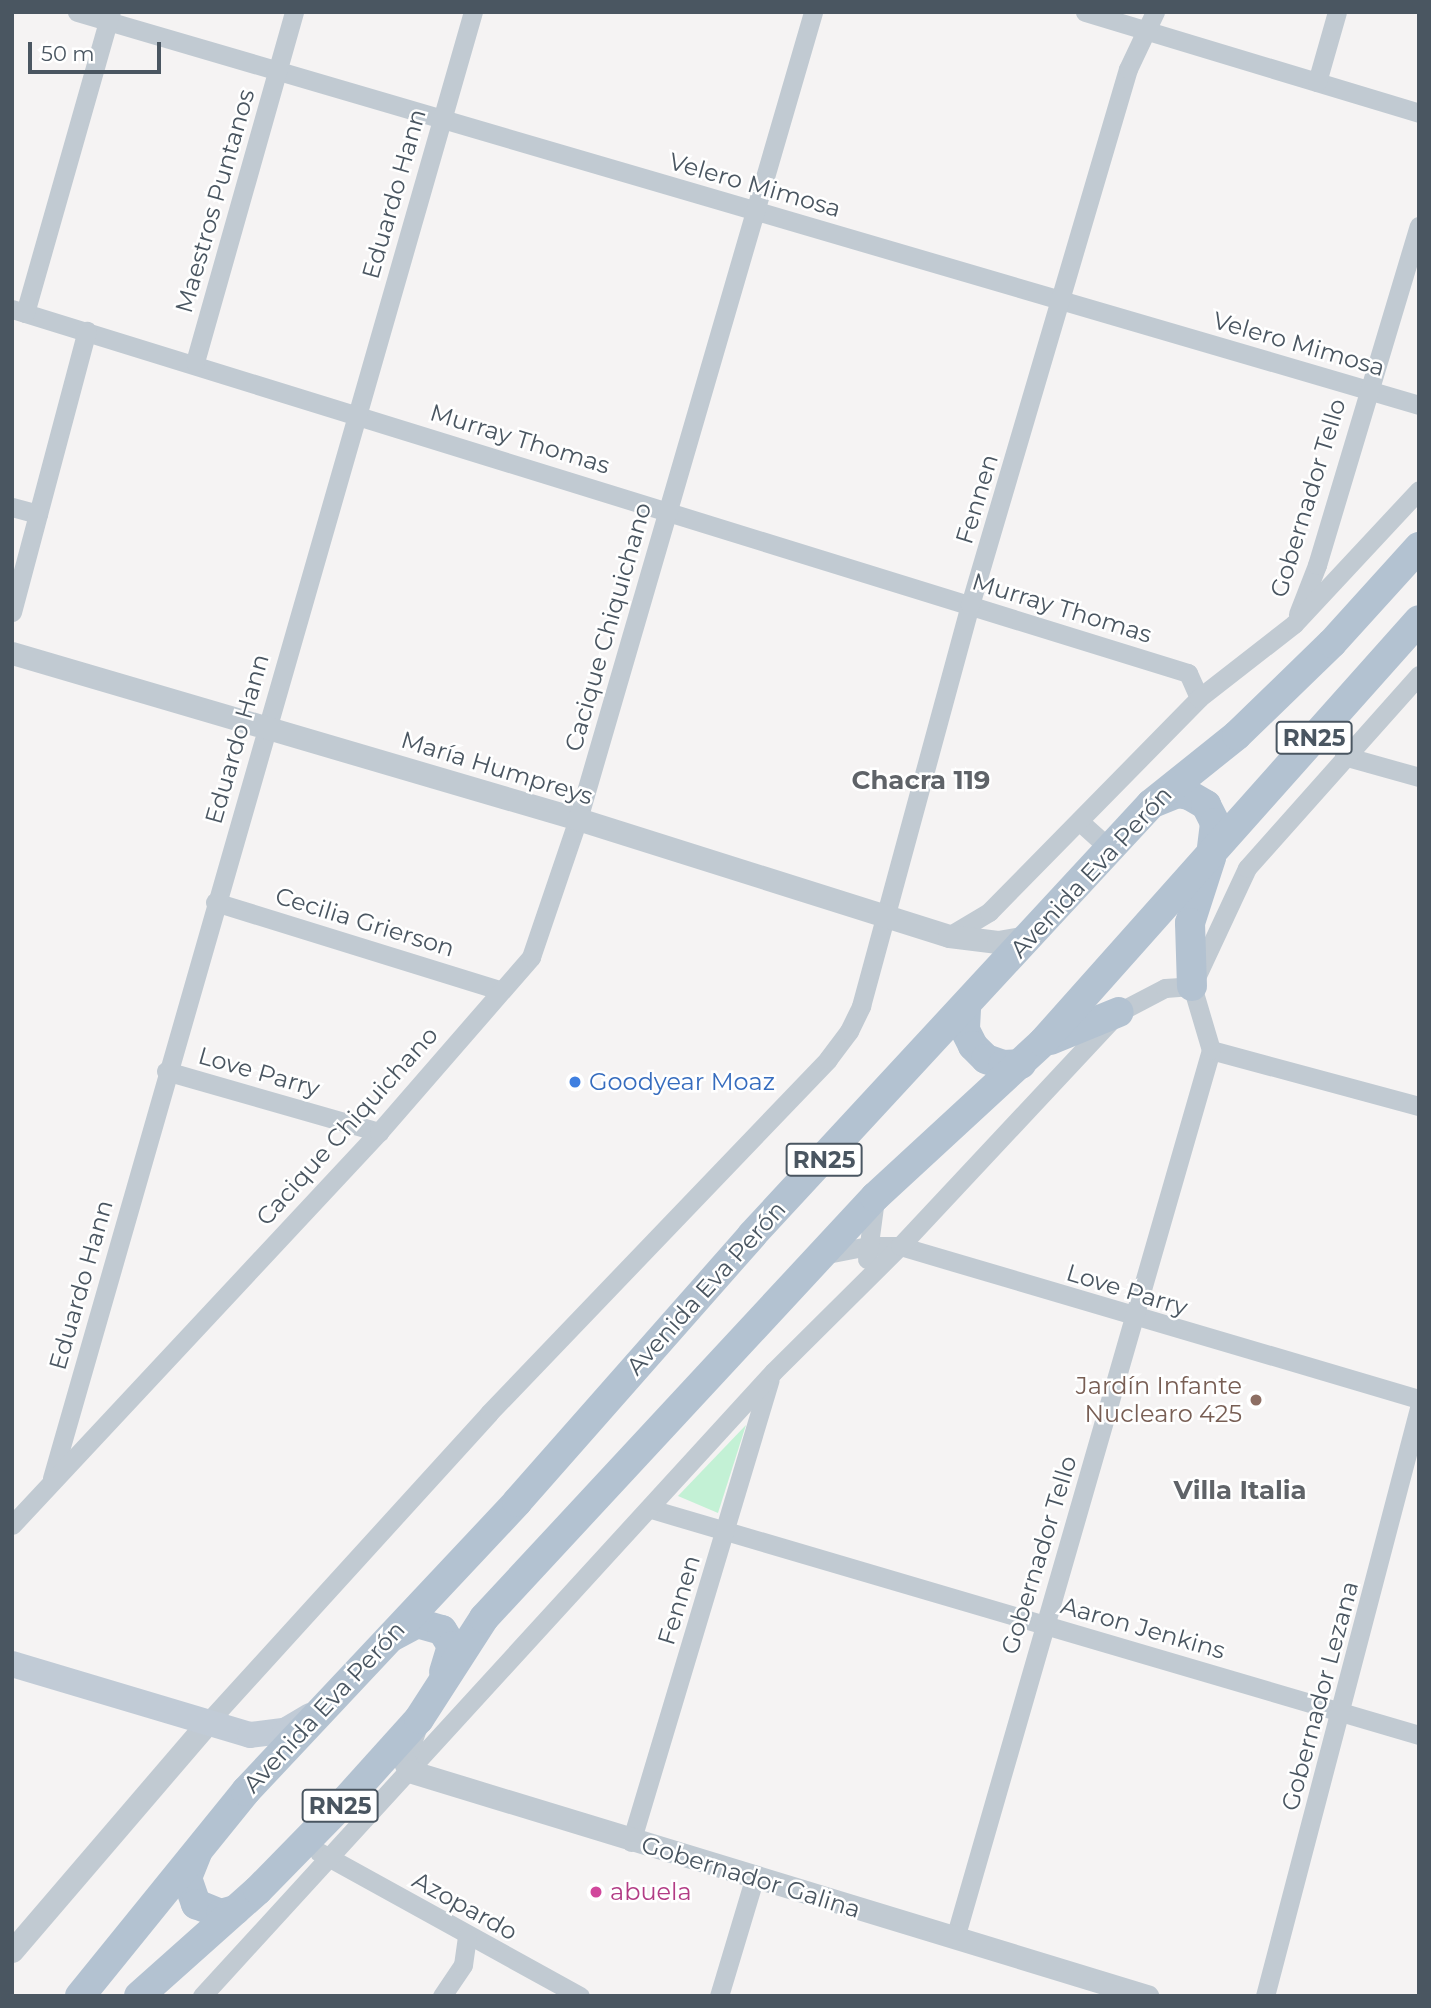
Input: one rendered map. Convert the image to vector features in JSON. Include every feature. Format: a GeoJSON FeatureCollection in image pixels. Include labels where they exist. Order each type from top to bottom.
{"type":"FeatureCollection","features":[{"type":"Feature","properties":{"kind":"main road","name":"Avenida Eva Perón"},"geometry":{"type":"LineString","coordinates":[[80,1996],[201,1843],[246,1791],[381,1643],[517,1502],[701,1291],[974,1000],[1151,804],[1237,735],[1332,643],[1419,547]]}},
{"type":"Feature","properties":{"kind":"main road","name":"RN25"},"geometry":{"type":"LineString","coordinates":[[139,1996],[258,1890],[315,1851],[419,1719],[441,1679],[484,1618],[875,1197],[1043,1042],[1211,858],[1419,620]]}},
{"type":"Feature","properties":{"kind":"main road"},"geometry":{"type":"LineString","coordinates":[[1151,804],[1177,793],[1206,805],[1215,823],[1211,858],[1190,923],[1192,986]]}},
{"type":"Feature","properties":{"kind":"main road"},"geometry":{"type":"LineString","coordinates":[[974,1000],[965,1030],[973,1046],[994,1062],[1021,1064]]}},
{"type":"Feature","properties":{"kind":"main road"},"geometry":{"type":"LineString","coordinates":[[1043,1042],[1119,1012]]}},
{"type":"Feature","properties":{"kind":"main road"},"geometry":{"type":"LineString","coordinates":[[381,1643],[417,1623],[442,1630],[452,1646],[441,1679]]}},
{"type":"Feature","properties":{"kind":"main road"},"geometry":{"type":"LineString","coordinates":[[12,1664],[250,1735],[285,1731],[324,1707]]}},
{"type":"Feature","properties":{"kind":"main road"},"geometry":{"type":"LineString","coordinates":[[246,1791],[259,1763],[258,1748],[250,1735]]}},
{"type":"Feature","properties":{"kind":"main road"},"geometry":{"type":"LineString","coordinates":[[201,1843],[187,1878],[189,1891],[208,1911],[235,1910]]}},
{"type":"Feature","properties":{"kind":"street","name":"Velero Mimosa"},"geometry":{"type":"LineString","coordinates":[[77,12],[109,17],[277,71],[1419,405]]}},
{"type":"Feature","properties":{"kind":"street","name":"Maestros Puntanos"},"geometry":{"type":"LineString","coordinates":[[195,362],[294,12]]}},
{"type":"Feature","properties":{"kind":"street","name":"Eduardo Hann"},"geometry":{"type":"LineString","coordinates":[[51,1481],[166,1071],[473,12]]}},
{"type":"Feature","properties":{"kind":"street","name":"Cacique Chiquichano"},"geometry":{"type":"LineString","coordinates":[[12,1525],[379,1132],[499,990],[531,957],[578,819],[753,210],[813,12]]}},
{"type":"Feature","properties":{"kind":"street"},"geometry":{"type":"LineString","coordinates":[[1085,12],[1419,113]]}},
{"type":"Feature","properties":{"kind":"street","name":"Fennen"},"geometry":{"type":"LineString","coordinates":[[209,1721],[489,1413],[828,1059],[862,1006],[970,605],[1062,301],[1128,69],[1155,12]]}},
{"type":"Feature","properties":{"kind":"street"},"geometry":{"type":"LineString","coordinates":[[1317,82],[1337,12]]}},
{"type":"Feature","properties":{"kind":"street"},"geometry":{"type":"LineString","coordinates":[[19,311],[109,17]]}},
{"type":"Feature","properties":{"kind":"street","name":"Gobernador Tello"},"geometry":{"type":"LineString","coordinates":[[1294,624],[1317,565],[1419,226]]}},
{"type":"Feature","properties":{"kind":"street","name":"Murray Thomas"},"geometry":{"type":"LineString","coordinates":[[19,311],[195,362],[355,415],[668,509],[1188,673],[1199,698]]}},
{"type":"Feature","properties":{"kind":"street"},"geometry":{"type":"LineString","coordinates":[[12,612],[87,331]]}},
{"type":"Feature","properties":{"kind":"street","name":"Avenida Eva Perón"},"geometry":{"type":"LineString","coordinates":[[957,937],[989,912],[1199,698],[1294,624],[1419,490]]}},
{"type":"Feature","properties":{"kind":"street"},"geometry":{"type":"LineString","coordinates":[[12,507],[38,514]]}},
{"type":"Feature","properties":{"kind":"street","name":"María Humpreys"},"geometry":{"type":"LineString","coordinates":[[12,653],[578,819],[957,937],[998,942],[1032,936]]}},
{"type":"Feature","properties":{"kind":"street"},"geometry":{"type":"LineString","coordinates":[[1419,675],[1344,756],[1247,868],[1192,986],[1210,1050],[1419,1106]]}},
{"type":"Feature","properties":{"kind":"street"},"geometry":{"type":"LineString","coordinates":[[1344,756],[1419,777]]}},
{"type":"Feature","properties":{"kind":"street"},"geometry":{"type":"LineString","coordinates":[[1079,821],[1110,849]]}},
{"type":"Feature","properties":{"kind":"street","name":"Cecilia Grierson"},"geometry":{"type":"LineString","coordinates":[[215,902],[499,990]]}},
{"type":"Feature","properties":{"kind":"street"},"geometry":{"type":"LineString","coordinates":[[957,937],[984,961],[974,1000]]}},
{"type":"Feature","properties":{"kind":"street"},"geometry":{"type":"LineString","coordinates":[[202,1996],[315,1851],[410,1771],[773,1372],[900,1246],[1119,1012],[1165,988],[1192,986]]}},
{"type":"Feature","properties":{"kind":"street","name":"Gobernador Tello"},"geometry":{"type":"LineString","coordinates":[[955,1938],[1043,1625],[1136,1319],[1210,1050]]}},
{"type":"Feature","properties":{"kind":"street","name":"Love Parry"},"geometry":{"type":"LineString","coordinates":[[166,1071],[379,1132]]}},
{"type":"Feature","properties":{"kind":"street"},"geometry":{"type":"LineString","coordinates":[[867,1277],[875,1197]]}},
{"type":"Feature","properties":{"kind":"street","name":"Love Parry"},"geometry":{"type":"LineString","coordinates":[[821,1256],[868,1246],[900,1246],[1136,1319],[1419,1399]]}},
{"type":"Feature","properties":{"kind":"street","name":"Fennen"},"geometry":{"type":"LineString","coordinates":[[631,1842],[773,1372]]}},
{"type":"Feature","properties":{"kind":"street","name":"Gobernador Lezana"},"geometry":{"type":"LineString","coordinates":[[1265,1996],[1418,1419]]}},
{"type":"Feature","properties":{"kind":"street","name":"Aaron Jenkins"},"geometry":{"type":"LineString","coordinates":[[651,1509],[1419,1735]]}},
{"type":"Feature","properties":{"kind":"street"},"geometry":{"type":"LineString","coordinates":[[410,1771],[404,1760],[407,1744],[419,1719]]}},
{"type":"Feature","properties":{"kind":"street"},"geometry":{"type":"LineString","coordinates":[[12,1951],[209,1721]]}},
{"type":"Feature","properties":{"kind":"street","name":"Gobernador Galina"},"geometry":{"type":"LineString","coordinates":[[410,1771],[631,1842],[1147,1996]]}},
{"type":"Feature","properties":{"kind":"street","name":"Azopardo"},"geometry":{"type":"LineString","coordinates":[[315,1851],[467,1937],[580,1996]]}},
{"type":"Feature","properties":{"kind":"street"},"geometry":{"type":"LineString","coordinates":[[719,1996],[754,1879]]}},
{"type":"Feature","properties":{"kind":"street"},"geometry":{"type":"LineString","coordinates":[[442,1996],[463,1965],[467,1937]]}},
{"type":"Feature","properties":{"kind":"green space"},"geometry":{"type":"Polygon","coordinates":[[[746,1425],[718,1513],[678,1496],[746,1425]]]}},
{"type":"Feature","properties":{"kind":"place","name":"Goodyear Moaz"},"geometry":{"type":"Point","coordinates":[575,1082]}},
{"type":"Feature","properties":{"kind":"place","name":"Jardín Infante Nuclearo 425"},"geometry":{"type":"Point","coordinates":[1256,1400]}},
{"type":"Feature","properties":{"kind":"place","name":"abuela"},"geometry":{"type":"Point","coordinates":[596,1892]}},
{"type":"Feature","properties":{"kind":"district","name":"Chacra 119"},"geometry":{"type":"Point","coordinates":[921,781]}},
{"type":"Feature","properties":{"kind":"district","name":"Villa Italia"},"geometry":{"type":"Point","coordinates":[1240,1491]}}]}
